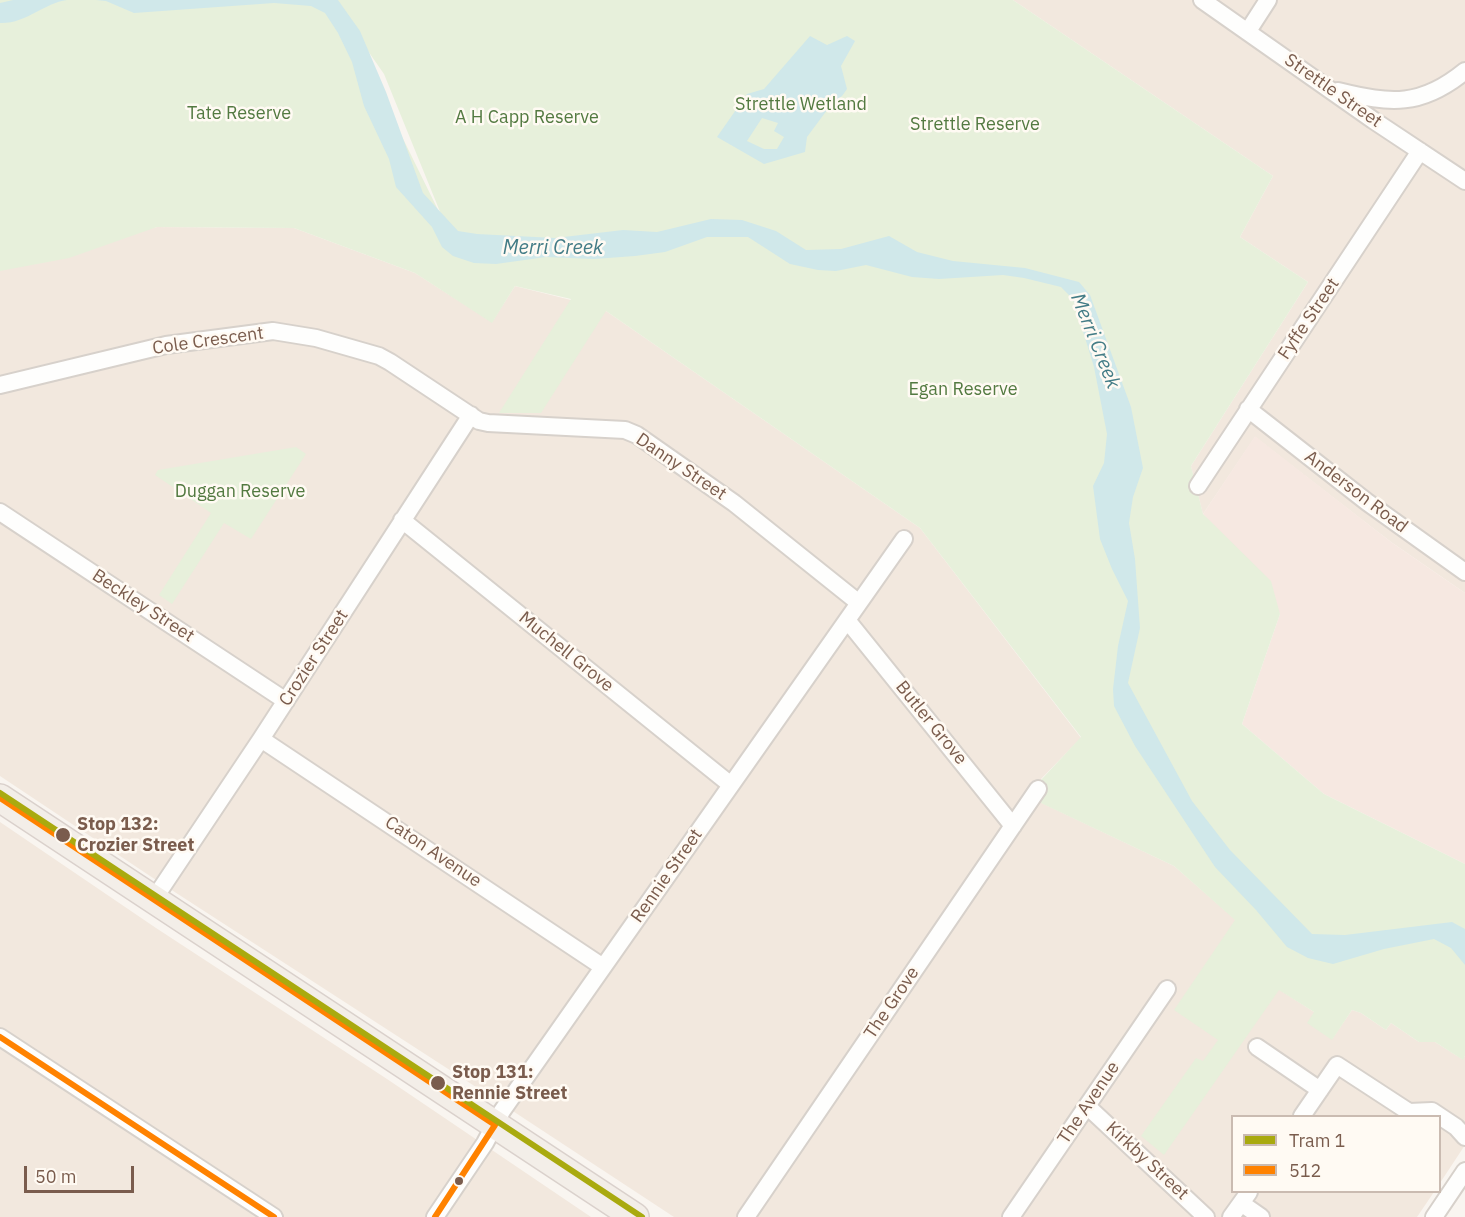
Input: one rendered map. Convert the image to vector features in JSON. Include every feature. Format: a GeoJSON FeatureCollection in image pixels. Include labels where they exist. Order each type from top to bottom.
{"type":"FeatureCollection","features":[{"type":"Feature","properties":{"kind":"main road"},"geometry":{"type":"LineString","coordinates":[[0,798],[635,1217]]}},
{"type":"Feature","properties":{"kind":"street","name":"Strettle Street"},"geometry":{"type":"LineString","coordinates":[[1202,0],[1465,181]]}},
{"type":"Feature","properties":{"kind":"street"},"geometry":{"type":"LineString","coordinates":[[1248,31],[1268,0]]}},
{"type":"Feature","properties":{"kind":"street"},"geometry":{"type":"LineString","coordinates":[[1328,88],[1372,98],[1406,100],[1438,91],[1465,71]]}},
{"type":"Feature","properties":{"kind":"street","name":"Fyffe Street"},"geometry":{"type":"LineString","coordinates":[[1198,486],[1420,151]]}},
{"type":"Feature","properties":{"kind":"street","name":"Cole Crescent"},"geometry":{"type":"LineString","coordinates":[[0,385],[177,342],[273,331],[316,338],[379,356],[471,416]]}},
{"type":"Feature","properties":{"kind":"street","name":"Anderson Road"},"geometry":{"type":"LineString","coordinates":[[1248,409],[1385,516],[1465,572]]}},
{"type":"Feature","properties":{"kind":"street","name":"Crozier Street"},"geometry":{"type":"LineString","coordinates":[[154,899],[471,416]]}},
{"type":"Feature","properties":{"kind":"street","name":"Danny Street"},"geometry":{"type":"LineString","coordinates":[[471,416],[488,423],[625,430],[638,435],[734,503],[859,603]]}},
{"type":"Feature","properties":{"kind":"street","name":"Beckley Street"},"geometry":{"type":"LineString","coordinates":[[0,512],[286,701]]}},
{"type":"Feature","properties":{"kind":"street","name":"Muchell Grove"},"geometry":{"type":"LineString","coordinates":[[402,520],[731,785]]}},
{"type":"Feature","properties":{"kind":"street","name":"Rennie Street"},"geometry":{"type":"LineString","coordinates":[[435,1217],[485,1143],[502,1111],[904,539]]}},
{"type":"Feature","properties":{"kind":"street","name":"Butler Grove"},"geometry":{"type":"LineString","coordinates":[[847,620],[1013,826]]}},
{"type":"Feature","properties":{"kind":"street","name":"Caton Avenue"},"geometry":{"type":"LineString","coordinates":[[261,739],[603,967]]}},
{"type":"Feature","properties":{"kind":"street","name":"The Grove"},"geometry":{"type":"LineString","coordinates":[[746,1217],[1038,789]]}},
{"type":"Feature","properties":{"kind":"street","name":"The Avenue"},"geometry":{"type":"LineString","coordinates":[[1011,1217],[1167,989]]}},
{"type":"Feature","properties":{"kind":"street"},"geometry":{"type":"LineString","coordinates":[[0,1037],[274,1217]]}},
{"type":"Feature","properties":{"kind":"street"},"geometry":{"type":"LineString","coordinates":[[1257,1047],[1320,1090]]}},
{"type":"Feature","properties":{"kind":"street"},"geometry":{"type":"LineString","coordinates":[[1303,1115],[1338,1065],[1409,1112],[1432,1112],[1437,1115]]}},
{"type":"Feature","properties":{"kind":"street","name":"Kirkby Street"},"geometry":{"type":"LineString","coordinates":[[1087,1106],[1206,1217]]}},
{"type":"Feature","properties":{"kind":"street"},"geometry":{"type":"LineString","coordinates":[[1441,1118],[1456,1127],[1465,1137]]}},
{"type":"Feature","properties":{"kind":"street"},"geometry":{"type":"LineString","coordinates":[[1434,1217],[1465,1171]]}},
{"type":"Feature","properties":{"kind":"street"},"geometry":{"type":"LineString","coordinates":[[1231,1217],[1245,1197],[1261,1217]]}},
{"type":"Feature","properties":{"kind":"shaded area"},"geometry":{"type":"Polygon","coordinates":[[[1013,0],[1465,0],[1465,593],[1391,542],[1255,437],[1203,514],[1191,466],[1308,282],[1240,237],[1273,176],[1013,0]]]}},
{"type":"Feature","properties":{"kind":"shaded area"},"geometry":{"type":"Polygon","coordinates":[[[157,227],[294,228],[415,273],[492,322],[515,286],[606,311],[920,528],[1081,738],[1041,779],[1042,803],[1174,866],[1236,920],[1280,990],[1314,1012],[1332,1039],[1352,1010],[1361,1013],[1386,1030],[1391,1023],[1419,1042],[1435,1042],[1462,1059],[1465,1056],[1465,1145],[1441,1181],[1441,1115],[1231,1115],[1231,1193],[1433,1193],[1417,1217],[674,1217],[0,776],[0,266],[157,227]]]}},
{"type":"Feature","properties":{"kind":"shaded area"},"geometry":{"type":"Polygon","coordinates":[[[1255,436],[1391,542],[1465,593],[1465,864],[1324,794],[1242,724],[1280,614],[1203,514],[1255,436]]]}},
{"type":"Feature","properties":{"kind":"shaded area"},"geometry":{"type":"Polygon","coordinates":[[[0,822],[156,928],[387,1079],[591,1217],[0,1217],[0,822]]]}},
{"type":"Feature","properties":{"kind":"green space"},"geometry":{"type":"Polygon","coordinates":[[[0,0],[1013,0],[1273,176],[1240,237],[1308,282],[1191,466],[1203,514],[1271,581],[1280,614],[1242,724],[1324,794],[1465,864],[1465,1056],[1463,1060],[1435,1042],[1419,1042],[1391,1023],[1386,1030],[1361,1013],[1352,1010],[1332,1040],[1307,1023],[1314,1012],[1279,990],[1164,1155],[1141,1136],[1196,1058],[1203,1061],[1218,1040],[1174,1010],[1235,920],[1174,866],[1041,803],[1041,780],[1081,737],[920,528],[606,311],[541,413],[499,413],[571,299],[515,286],[492,323],[415,273],[294,228],[157,227],[69,258],[0,271],[0,0]],[[345,18],[445,224],[384,74],[345,18]]]}},
{"type":"Feature","properties":{"kind":"green space","name":"Duggan Reserve"},"geometry":{"type":"Polygon","coordinates":[[[296,447],[306,454],[251,539],[224,523],[172,604],[159,595],[211,513],[155,475],[158,470],[296,447]]]}},
{"type":"Feature","properties":{"kind":"water"},"geometry":{"type":"Polygon","coordinates":[[[13,0],[67,0],[50,5],[27,17],[0,23],[0,3],[13,0]]]}},
{"type":"Feature","properties":{"kind":"water","name":"Merri Creek"},"geometry":{"type":"Polygon","coordinates":[[[96,0],[338,0],[360,31],[386,92],[423,193],[458,231],[555,238],[623,230],[657,232],[711,219],[742,220],[776,231],[806,250],[841,249],[889,236],[917,252],[953,261],[1025,268],[1079,282],[1090,295],[1131,407],[1143,468],[1133,497],[1129,523],[1135,559],[1140,628],[1128,683],[1192,801],[1230,850],[1312,934],[1345,935],[1452,922],[1465,929],[1465,965],[1451,948],[1434,939],[1384,949],[1333,964],[1308,958],[1287,947],[1215,867],[1135,746],[1114,706],[1113,689],[1118,646],[1128,601],[1100,539],[1093,486],[1104,463],[1107,434],[1094,367],[1073,299],[1061,287],[1003,275],[939,279],[912,277],[866,265],[836,271],[818,270],[790,264],[748,237],[707,237],[665,252],[635,256],[594,259],[546,257],[496,264],[474,263],[453,256],[442,247],[432,227],[396,187],[389,159],[364,106],[352,62],[325,13],[311,6],[274,3],[134,13],[106,1],[96,0]]]}},
{"type":"Feature","properties":{"kind":"water","name":"Strettle Wetland"},"geometry":{"type":"Polygon","coordinates":[[[810,36],[827,45],[847,36],[855,41],[841,66],[847,89],[833,102],[807,137],[805,152],[764,164],[717,137],[747,94],[764,89],[810,36]],[[762,118],[747,141],[764,149],[777,149],[784,137],[774,131],[778,123],[762,118]]]}},
{"type":"Feature","properties":{"kind":"tram line","name":"1"},"geometry":{"type":"LineString","coordinates":[[0,793],[642,1217]]}},
{"type":"Feature","properties":{"kind":"transit line","name":"512"},"geometry":{"type":"LineString","coordinates":[[0,798],[495,1125],[435,1217]]}},
{"type":"Feature","properties":{"kind":"transit line","name":"512"},"geometry":{"type":"LineString","coordinates":[[0,1037],[274,1217]]}},
{"type":"Feature","properties":{"kind":"place","name":"Stop 132: Crozier Street"},"geometry":{"type":"Point","coordinates":[63,835]}},
{"type":"Feature","properties":{"kind":"place","name":"Stop 131: Rennie Street"},"geometry":{"type":"Point","coordinates":[438,1083]}},
{"type":"Feature","properties":{"kind":"park label","name":"Tate Reserve"},"geometry":{"type":"Point","coordinates":[239,114]}},
{"type":"Feature","properties":{"kind":"park label","name":"A H Capp Reserve"},"geometry":{"type":"Point","coordinates":[527,118]}},
{"type":"Feature","properties":{"kind":"park label","name":"Strettle Reserve"},"geometry":{"type":"Point","coordinates":[975,125]}},
{"type":"Feature","properties":{"kind":"park label","name":"Egan Reserve"},"geometry":{"type":"Point","coordinates":[963,390]}}]}
